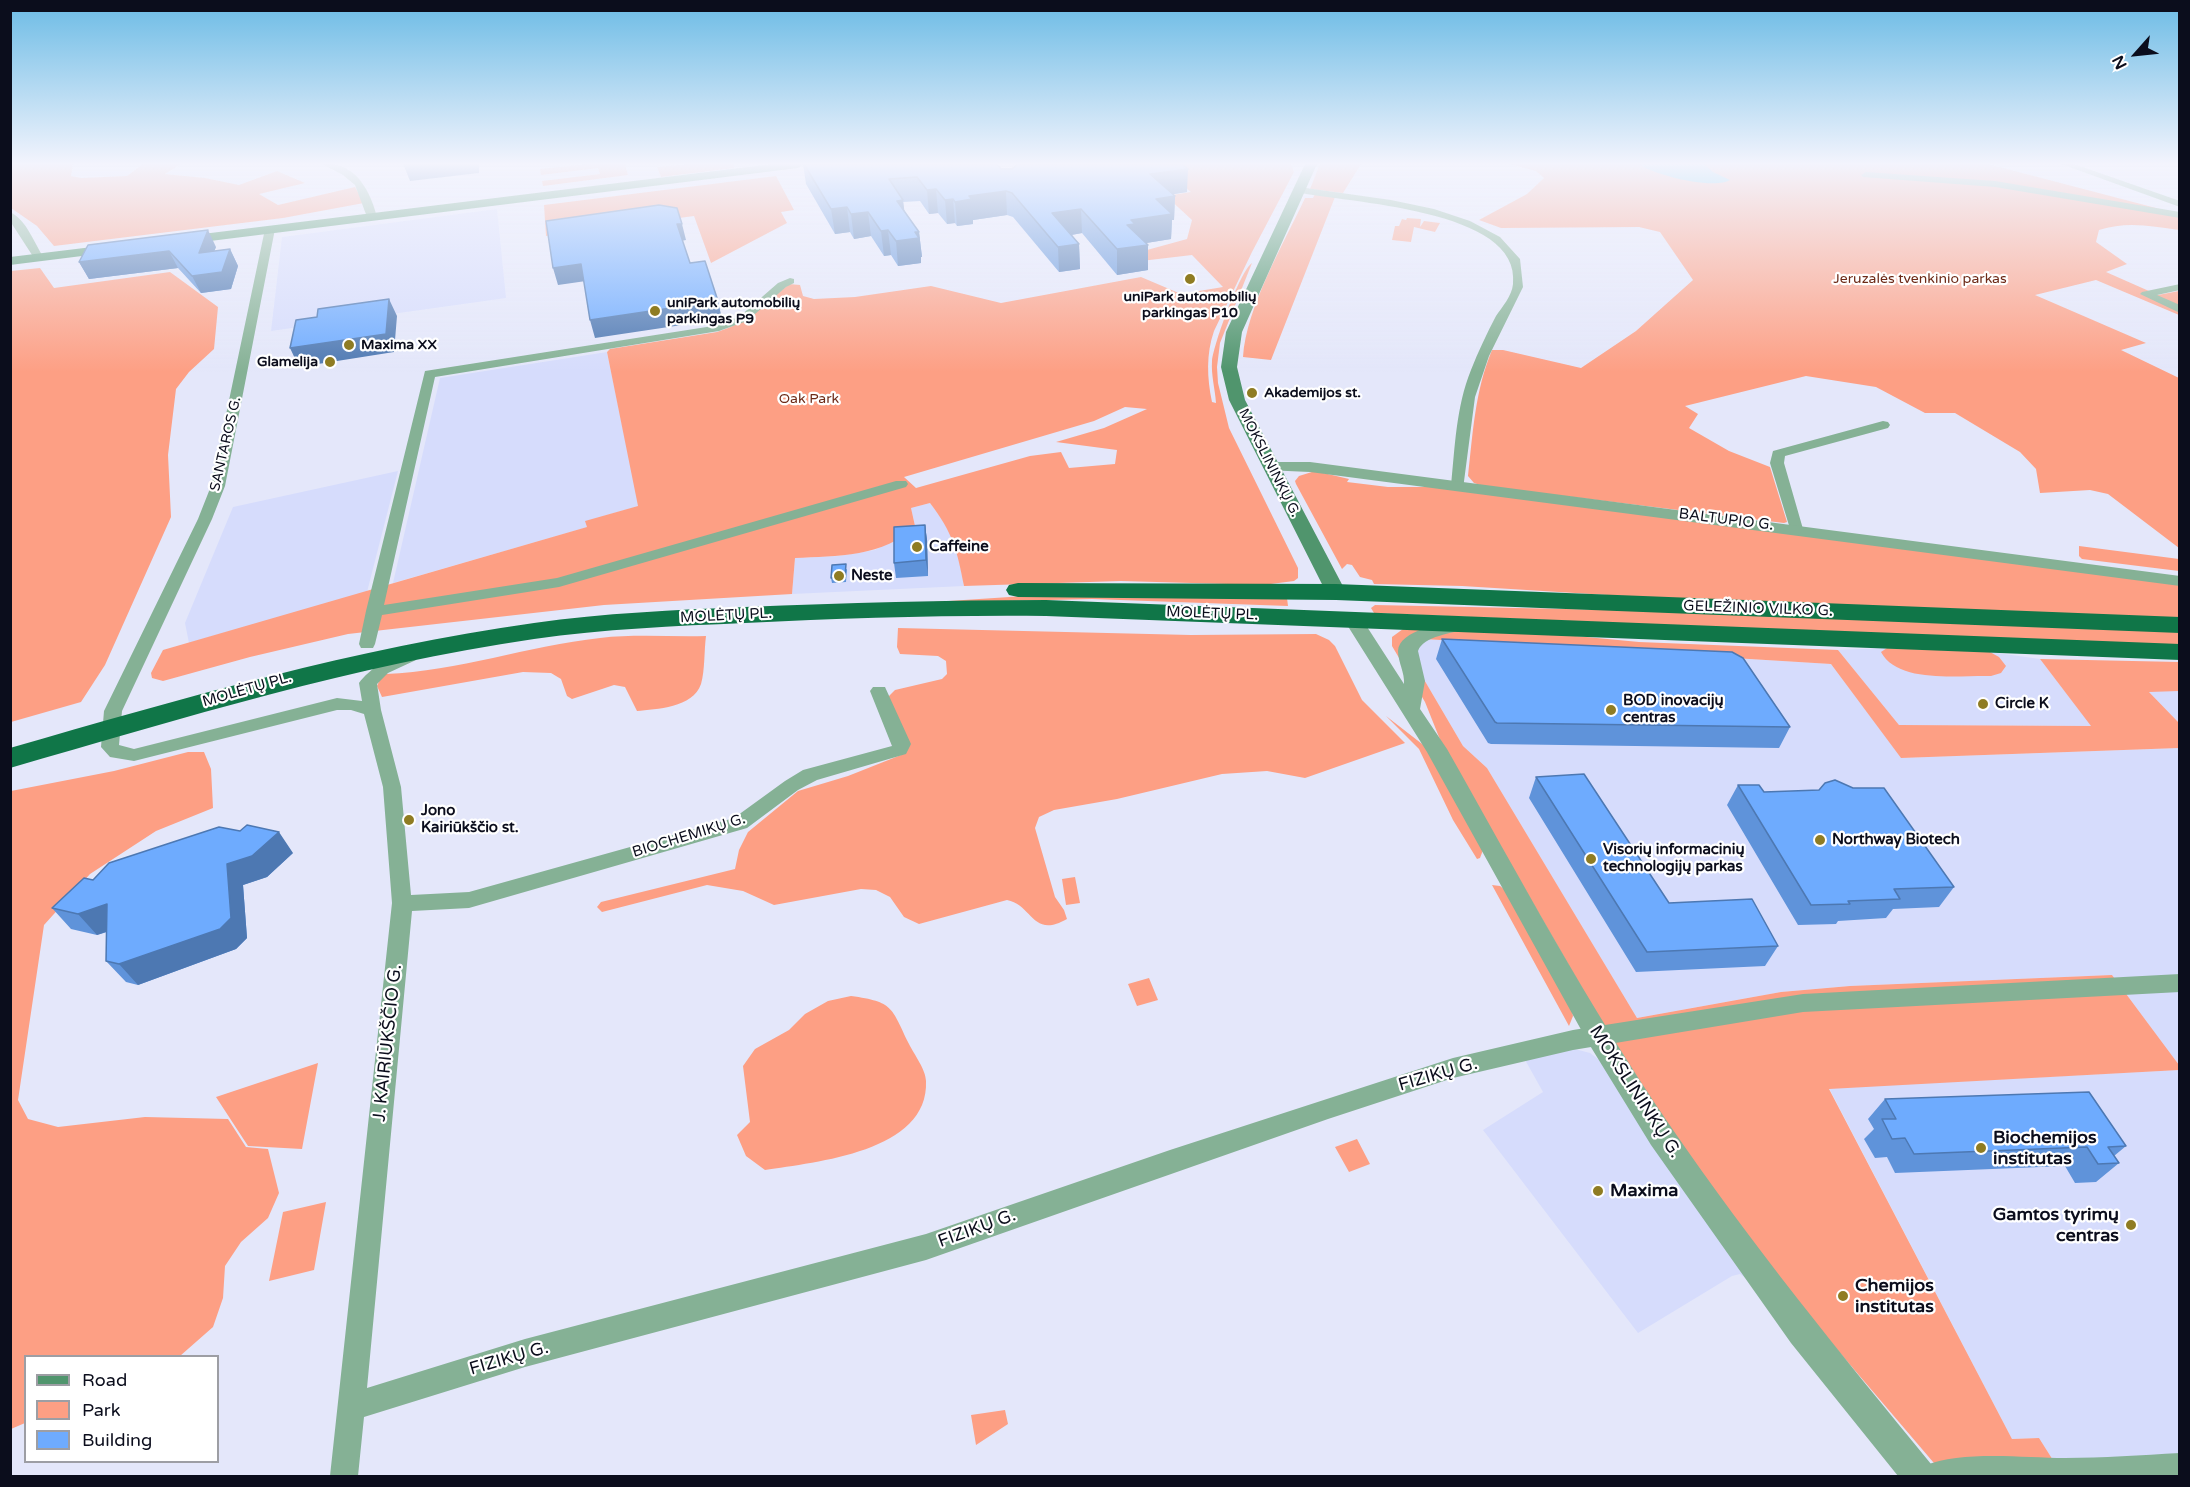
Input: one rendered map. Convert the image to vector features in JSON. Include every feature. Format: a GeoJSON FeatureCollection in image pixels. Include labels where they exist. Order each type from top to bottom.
{"type":"FeatureCollection","features":[{"type":"Feature","properties":{"kind":"highway","name":"MOLĖTŲ PL."},"geometry":{"type":"LineString","coordinates":[[10,758],[240,674],[367,644],[533,620],[645,608],[1059,588],[1336,592]]}},
{"type":"Feature","properties":{"kind":"highway"},"geometry":{"type":"LineString","coordinates":[[1336,592],[1353,620]]}},
{"type":"Feature","properties":{"kind":"highway","name":"GELEŽINIO VILKO G."},"geometry":{"type":"LineString","coordinates":[[1336,592],[2180,625]]}},
{"type":"Feature","properties":{"kind":"highway","name":"MOLĖTŲ PL."},"geometry":{"type":"LineString","coordinates":[[10,740],[112,720],[300,675],[429,648],[583,625],[900,608],[1046,608],[1353,620]]}},
{"type":"Feature","properties":{"kind":"highway","name":"GELEŽINIO VILKO G."},"geometry":{"type":"LineString","coordinates":[[1353,620],[2180,652]]}},
{"type":"Feature","properties":{"kind":"main road"},"geometry":{"type":"LineString","coordinates":[[169,242],[236,233]]}},
{"type":"Feature","properties":{"kind":"main road","name":"MOKSLININKŲ G."},"geometry":{"type":"LineString","coordinates":[[1279,233],[1242,312],[1229,356],[1230,376],[1237,400],[1336,592]]}},
{"type":"Feature","properties":{"kind":"main road"},"geometry":{"type":"LineString","coordinates":[[10,261],[135,246]]}},
{"type":"Feature","properties":{"kind":"street"},"geometry":{"type":"LineString","coordinates":[[26,233],[31,247],[39,258]]}},
{"type":"Feature","properties":{"kind":"street","name":"SANTAROS G."},"geometry":{"type":"LineString","coordinates":[[112,720],[218,486],[269,233]]}},
{"type":"Feature","properties":{"kind":"street"},"geometry":{"type":"LineString","coordinates":[[1458,486],[1470,386],[1487,346],[1519,284],[1516,263],[1505,248],[1485,233]]}},
{"type":"Feature","properties":{"kind":"street"},"geometry":{"type":"LineString","coordinates":[[367,644],[429,374],[715,329],[743,319],[782,285],[790,281]]}},
{"type":"Feature","properties":{"kind":"street"},"geometry":{"type":"LineString","coordinates":[[2180,287],[2146,294],[2180,310]]}},
{"type":"Feature","properties":{"kind":"street"},"geometry":{"type":"LineString","coordinates":[[1796,529],[1777,463],[1778,454],[1883,425]]}},
{"type":"Feature","properties":{"kind":"street","name":"BALTUPIO G."},"geometry":{"type":"LineString","coordinates":[[1271,467],[1310,467],[2180,581]]}},
{"type":"Feature","properties":{"kind":"street"},"geometry":{"type":"LineString","coordinates":[[374,611],[559,582],[901,484]]}},
{"type":"Feature","properties":{"kind":"street","name":"MOKSLININKŲ G."},"geometry":{"type":"LineString","coordinates":[[1353,620],[1436,749],[1598,1036],[1661,1136],[1802,1332],[1919,1476]]}},
{"type":"Feature","properties":{"kind":"street"},"geometry":{"type":"LineString","coordinates":[[1410,710],[1415,681],[1408,651],[1410,644],[1418,637],[1460,625]]}},
{"type":"Feature","properties":{"kind":"street","name":"J. KAIRIŪKŠČIO G."},"geometry":{"type":"LineString","coordinates":[[344,1476],[402,903],[392,787],[372,710],[368,684],[382,669],[429,648]]}},
{"type":"Feature","properties":{"kind":"street","name":"BIOCHEMIKŲ G."},"geometry":{"type":"LineString","coordinates":[[402,903],[469,900],[740,823],[811,774],[900,750],[902,744],[879,691]]}},
{"type":"Feature","properties":{"kind":"street"},"geometry":{"type":"LineString","coordinates":[[112,720],[111,750],[116,753],[134,754],[337,704],[351,704],[372,710]]}},
{"type":"Feature","properties":{"kind":"street","name":"FIZIKŲ G."},"geometry":{"type":"LineString","coordinates":[[351,1407],[525,1353],[926,1247],[1170,1161],[1453,1068],[1598,1036],[1803,1003],[2180,983]]}},
{"type":"Feature","properties":{"kind":"street"},"geometry":{"type":"LineString","coordinates":[[1934,1476],[1987,1471],[2066,1473],[2180,1468]]}},
{"type":"Feature","properties":{"kind":"shaded area"},"geometry":{"type":"Polygon","coordinates":[[[310,233],[499,233],[506,298],[271,331],[282,237],[310,233]]]}},
{"type":"Feature","properties":{"kind":"shaded area"},"geometry":{"type":"Polygon","coordinates":[[[607,352],[639,506],[586,521],[588,527],[393,583],[440,378],[607,352]]]}},
{"type":"Feature","properties":{"kind":"shaded area"},"geometry":{"type":"Polygon","coordinates":[[[398,471],[367,592],[189,643],[185,623],[233,507],[398,471]]]}},
{"type":"Feature","properties":{"kind":"shaded area"},"geometry":{"type":"Polygon","coordinates":[[[930,503],[956,544],[964,586],[792,594],[795,558],[839,556],[875,550],[915,526],[911,508],[930,503]]]}},
{"type":"Feature","properties":{"kind":"shaded area"},"geometry":{"type":"Polygon","coordinates":[[[1408,638],[1831,664],[1902,758],[2179,748],[2179,1065],[2112,975],[1850,986],[1781,992],[1637,1018],[1487,768],[1463,746],[1402,642],[1408,638]]]}},
{"type":"Feature","properties":{"kind":"shaded area"},"geometry":{"type":"Polygon","coordinates":[[[1887,648],[1990,652],[2040,659],[2092,726],[1899,725],[1838,650],[1887,648]]]}},
{"type":"Feature","properties":{"kind":"shaded area"},"geometry":{"type":"Polygon","coordinates":[[[2148,691],[2179,691],[2179,723],[2148,691]]]}},
{"type":"Feature","properties":{"kind":"shaded area"},"geometry":{"type":"Polygon","coordinates":[[[1571,1048],[1590,1053],[1605,1064],[1749,1281],[1740,1274],[1732,1276],[1638,1333],[1483,1130],[1543,1092],[1524,1058],[1571,1048]]]}},
{"type":"Feature","properties":{"kind":"shaded area"},"geometry":{"type":"Polygon","coordinates":[[[2179,1070],[2179,1476],[2063,1476],[2039,1438],[2012,1439],[1829,1088],[2179,1070]]]}},
{"type":"Feature","properties":{"kind":"green space"},"geometry":{"type":"Polygon","coordinates":[[[43,233],[157,233],[54,246],[43,233]]]}},
{"type":"Feature","properties":{"kind":"green space"},"geometry":{"type":"Polygon","coordinates":[[[546,233],[565,233],[546,236],[546,233]]]}},
{"type":"Feature","properties":{"kind":"green space"},"geometry":{"type":"Polygon","coordinates":[[[700,233],[767,233],[711,263],[700,233]]]}},
{"type":"Feature","properties":{"kind":"green space","name":"Oak Park"},"geometry":{"type":"Polygon","coordinates":[[[1188,233],[1262,233],[1214,331],[1208,366],[1209,384],[1212,402],[1216,403],[1212,372],[1214,352],[1222,324],[1235,293],[1252,263],[1220,343],[1218,383],[1229,428],[1298,568],[1298,578],[1294,581],[1263,585],[1121,581],[964,586],[953,542],[930,503],[911,508],[915,526],[889,544],[859,553],[795,558],[792,594],[604,605],[348,634],[250,657],[163,681],[152,678],[151,673],[163,650],[587,527],[585,521],[638,506],[607,352],[610,349],[717,332],[756,312],[789,284],[800,285],[803,296],[814,299],[855,297],[931,286],[1001,303],[1141,277],[1181,294],[1223,287],[1192,255],[1141,261],[1136,253],[1187,239],[1188,233]],[[1125,407],[1094,421],[904,477],[916,488],[1030,456],[1061,452],[1069,468],[1115,464],[1117,450],[1056,442],[1104,428],[1147,409],[1125,407]]]}},
{"type":"Feature","properties":{"kind":"green space"},"geometry":{"type":"Polygon","coordinates":[[[1288,233],[1321,233],[1271,360],[1243,357],[1251,318],[1267,276],[1288,233]]]}},
{"type":"Feature","properties":{"kind":"green space"},"geometry":{"type":"Polygon","coordinates":[[[1393,233],[1413,233],[1411,242],[1392,240],[1393,233]]]}},
{"type":"Feature","properties":{"kind":"green space","name":"Jeruzalės tvenkinio parkas"},"geometry":{"type":"Polygon","coordinates":[[[1661,233],[2098,233],[2096,242],[2127,264],[2106,272],[2158,295],[2179,291],[2179,315],[2096,280],[2035,295],[2146,343],[2121,350],[2179,378],[2179,548],[2108,494],[2090,490],[2040,493],[2036,469],[2020,452],[1955,413],[1925,413],[1876,387],[1806,376],[1685,406],[1698,414],[1689,428],[1729,451],[1770,467],[1787,522],[1784,523],[1483,486],[1474,483],[1468,476],[1473,428],[1478,396],[1492,350],[1503,350],[1581,368],[1636,331],[1693,280],[1661,233]]]}},
{"type":"Feature","properties":{"kind":"green space"},"geometry":{"type":"Polygon","coordinates":[[[40,268],[54,288],[170,272],[218,307],[214,349],[189,372],[176,389],[168,455],[171,517],[105,665],[81,702],[11,722],[11,271],[40,268]]]}},
{"type":"Feature","properties":{"kind":"green space"},"geometry":{"type":"Polygon","coordinates":[[[1315,471],[1349,479],[1347,482],[1388,487],[1431,487],[2179,584],[2179,618],[1374,584],[1372,580],[1360,577],[1352,565],[1347,564],[1342,569],[1296,484],[1295,481],[1299,476],[1315,471]]]}},
{"type":"Feature","properties":{"kind":"green space"},"geometry":{"type":"Polygon","coordinates":[[[2079,546],[2179,559],[2179,571],[2082,559],[2079,556],[2079,546]]]}},
{"type":"Feature","properties":{"kind":"green space"},"geometry":{"type":"Polygon","coordinates":[[[1025,596],[1287,598],[1288,606],[1092,599],[918,603],[1025,596]]]}},
{"type":"Feature","properties":{"kind":"green space"},"geometry":{"type":"Polygon","coordinates":[[[1375,605],[1661,611],[2179,631],[2180,646],[1374,613],[1371,608],[1375,605]]]}},
{"type":"Feature","properties":{"kind":"green space"},"geometry":{"type":"Polygon","coordinates":[[[898,628],[1191,635],[1316,634],[1329,640],[1335,646],[1362,700],[1405,743],[1305,778],[1267,771],[1222,774],[1117,799],[1054,810],[1039,817],[1035,828],[1055,897],[1067,919],[1055,924],[1039,923],[1016,903],[1007,900],[919,924],[904,917],[890,897],[876,890],[861,889],[774,905],[743,891],[707,885],[602,912],[597,907],[601,902],[735,869],[739,850],[748,832],[798,791],[848,776],[901,755],[887,698],[895,690],[942,679],[947,674],[946,661],[938,656],[900,654],[897,647],[898,628]]]}},
{"type":"Feature","properties":{"kind":"green space"},"geometry":{"type":"Polygon","coordinates":[[[1403,629],[1544,633],[1639,642],[1838,650],[1899,725],[2091,726],[2040,659],[2179,662],[2179,691],[2149,692],[2179,723],[2179,748],[1901,758],[1831,664],[1408,638],[1402,642],[1463,746],[1487,768],[1637,1018],[1781,992],[1850,986],[2112,975],[2179,1065],[2179,1070],[1829,1089],[2012,1439],[2039,1438],[2063,1476],[1945,1476],[1794,1299],[1686,1154],[1591,1004],[1443,747],[1425,702],[1392,646],[1392,637],[1403,629]]]}},
{"type":"Feature","properties":{"kind":"green space"},"geometry":{"type":"Polygon","coordinates":[[[626,636],[706,636],[704,667],[697,692],[682,703],[663,708],[637,711],[625,687],[614,685],[572,699],[567,696],[561,679],[551,673],[523,672],[382,697],[377,686],[381,677],[386,674],[440,668],[573,642],[626,636]]]}},
{"type":"Feature","properties":{"kind":"green space"},"geometry":{"type":"Polygon","coordinates":[[[1887,648],[1990,652],[1999,657],[2006,666],[2001,673],[1991,676],[1930,676],[1901,669],[1889,662],[1881,652],[1887,648]]]}},
{"type":"Feature","properties":{"kind":"green space"},"geometry":{"type":"Polygon","coordinates":[[[1386,716],[1426,747],[1483,850],[1480,858],[1477,859],[1453,820],[1419,749],[1386,716]]]}},
{"type":"Feature","properties":{"kind":"green space"},"geometry":{"type":"Polygon","coordinates":[[[188,752],[204,752],[211,769],[213,808],[156,831],[90,874],[44,925],[18,1100],[28,1119],[58,1127],[145,1117],[228,1119],[246,1147],[268,1149],[279,1193],[268,1218],[241,1242],[225,1266],[223,1298],[213,1327],[181,1355],[24,1355],[24,1423],[11,1429],[11,791],[114,771],[188,752]]]}},
{"type":"Feature","properties":{"kind":"green space"},"geometry":{"type":"Polygon","coordinates":[[[1075,877],[1080,903],[1066,905],[1062,879],[1075,877]]]}},
{"type":"Feature","properties":{"kind":"green space"},"geometry":{"type":"Polygon","coordinates":[[[1492,885],[1500,886],[1505,890],[1571,1007],[1573,1016],[1569,1026],[1492,885]]]}},
{"type":"Feature","properties":{"kind":"green space"},"geometry":{"type":"Polygon","coordinates":[[[1149,978],[1158,1000],[1137,1006],[1128,984],[1149,978]]]}},
{"type":"Feature","properties":{"kind":"green space"},"geometry":{"type":"Polygon","coordinates":[[[851,996],[884,1004],[894,1014],[924,1072],[926,1081],[922,1105],[909,1124],[890,1138],[866,1149],[812,1163],[765,1170],[746,1156],[737,1135],[750,1122],[743,1066],[755,1049],[789,1030],[805,1014],[828,1001],[851,996]]]}},
{"type":"Feature","properties":{"kind":"green space"},"geometry":{"type":"Polygon","coordinates":[[[318,1063],[302,1149],[248,1146],[216,1097],[318,1063]]]}},
{"type":"Feature","properties":{"kind":"green space"},"geometry":{"type":"Polygon","coordinates":[[[1357,1139],[1370,1164],[1349,1172],[1335,1147],[1357,1139]]]}},
{"type":"Feature","properties":{"kind":"green space"},"geometry":{"type":"Polygon","coordinates":[[[326,1202],[314,1270],[269,1281],[283,1212],[326,1202]]]}},
{"type":"Feature","properties":{"kind":"green space"},"geometry":{"type":"Polygon","coordinates":[[[1005,1410],[1008,1424],[976,1445],[971,1415],[1005,1410]]]}},
{"type":"Feature","properties":{"kind":"building"},"geometry":{"type":"Polygon","coordinates":[[[181,233],[207,233],[199,253],[230,249],[222,272],[192,276],[169,251],[79,262],[88,245],[181,233]]]}},
{"type":"Feature","properties":{"kind":"building"},"geometry":{"type":"Polygon","coordinates":[[[548,233],[680,233],[690,263],[705,261],[718,301],[590,320],[581,264],[553,268],[548,233]]]}},
{"type":"Feature","properties":{"kind":"building"},"geometry":{"type":"Polygon","coordinates":[[[890,233],[916,233],[919,238],[896,241],[890,233]]]}},
{"type":"Feature","properties":{"kind":"building"},"geometry":{"type":"Polygon","coordinates":[[[1046,233],[1070,233],[1079,244],[1058,247],[1046,233]]]}},
{"type":"Feature","properties":{"kind":"building"},"geometry":{"type":"Polygon","coordinates":[[[1103,233],[1136,233],[1148,245],[1117,249],[1103,233]]]}},
{"type":"Feature","properties":{"kind":"building"},"geometry":{"type":"Polygon","coordinates":[[[389,299],[386,334],[290,348],[296,320],[317,317],[318,309],[389,299]]]}},
{"type":"Feature","properties":{"kind":"building"},"geometry":{"type":"Polygon","coordinates":[[[925,525],[926,560],[894,563],[894,527],[925,525]]]}},
{"type":"Feature","properties":{"kind":"building"},"geometry":{"type":"Polygon","coordinates":[[[846,564],[845,577],[831,578],[832,565],[846,564]]]}},
{"type":"Feature","properties":{"kind":"building","name":"BOD inovacijų centras"},"geometry":{"type":"Polygon","coordinates":[[[1442,639],[1732,652],[1743,658],[1790,727],[1497,723],[1442,639]]]}},
{"type":"Feature","properties":{"kind":"building"},"geometry":{"type":"Polygon","coordinates":[[[1584,774],[1669,903],[1752,899],[1778,946],[1647,952],[1536,777],[1584,774]]]}},
{"type":"Feature","properties":{"kind":"building"},"geometry":{"type":"Polygon","coordinates":[[[1835,780],[1853,788],[1884,788],[1954,887],[1894,889],[1900,899],[1811,905],[1738,785],[1759,785],[1764,792],[1819,790],[1825,783],[1835,780]]]}},
{"type":"Feature","properties":{"kind":"building"},"geometry":{"type":"Polygon","coordinates":[[[247,825],[279,832],[252,856],[227,864],[231,918],[220,929],[119,964],[106,961],[107,904],[78,914],[52,908],[84,878],[93,880],[109,863],[219,827],[240,831],[247,825]]]}},
{"type":"Feature","properties":{"kind":"building"},"geometry":{"type":"Polygon","coordinates":[[[2089,1092],[2126,1146],[2108,1147],[2119,1163],[2098,1164],[2087,1147],[1914,1154],[1905,1138],[1892,1139],[1882,1119],[1896,1119],[1885,1099],[2089,1092]]]}},
{"type":"Feature","properties":{"kind":"place","name":"uniPark automobilių parkingas P10"},"geometry":{"type":"Point","coordinates":[1190,279]}},
{"type":"Feature","properties":{"kind":"place","name":"uniPark automobilių parkingas P9"},"geometry":{"type":"Point","coordinates":[655,311]}},
{"type":"Feature","properties":{"kind":"place","name":"Maxima XX"},"geometry":{"type":"Point","coordinates":[349,345]}},
{"type":"Feature","properties":{"kind":"place","name":"Glamelija"},"geometry":{"type":"Point","coordinates":[330,362]}},
{"type":"Feature","properties":{"kind":"place","name":"Akademijos st."},"geometry":{"type":"Point","coordinates":[1252,393]}},
{"type":"Feature","properties":{"kind":"place","name":"Caffeine"},"geometry":{"type":"Point","coordinates":[917,547]}},
{"type":"Feature","properties":{"kind":"place","name":"Neste"},"geometry":{"type":"Point","coordinates":[839,576]}},
{"type":"Feature","properties":{"kind":"place","name":"Circle K"},"geometry":{"type":"Point","coordinates":[1983,704]}},
{"type":"Feature","properties":{"kind":"place","name":"BOD inovacijų centras"},"geometry":{"type":"Point","coordinates":[1611,710]}},
{"type":"Feature","properties":{"kind":"place","name":"Jono Kairiūkščio st."},"geometry":{"type":"Point","coordinates":[409,820]}},
{"type":"Feature","properties":{"kind":"place","name":"Northway Biotech"},"geometry":{"type":"Point","coordinates":[1820,840]}},
{"type":"Feature","properties":{"kind":"place","name":"Visorių informacinių technologijų parkas"},"geometry":{"type":"Point","coordinates":[1591,859]}},
{"type":"Feature","properties":{"kind":"place","name":"Biochemijos institutas"},"geometry":{"type":"Point","coordinates":[1981,1148]}},
{"type":"Feature","properties":{"kind":"place","name":"Maxima"},"geometry":{"type":"Point","coordinates":[1598,1191]}},
{"type":"Feature","properties":{"kind":"place","name":"Gamtos tyrimų centras"},"geometry":{"type":"Point","coordinates":[2131,1225]}},
{"type":"Feature","properties":{"kind":"place","name":"Chemijos institutas"},"geometry":{"type":"Point","coordinates":[1843,1296]}}]}
